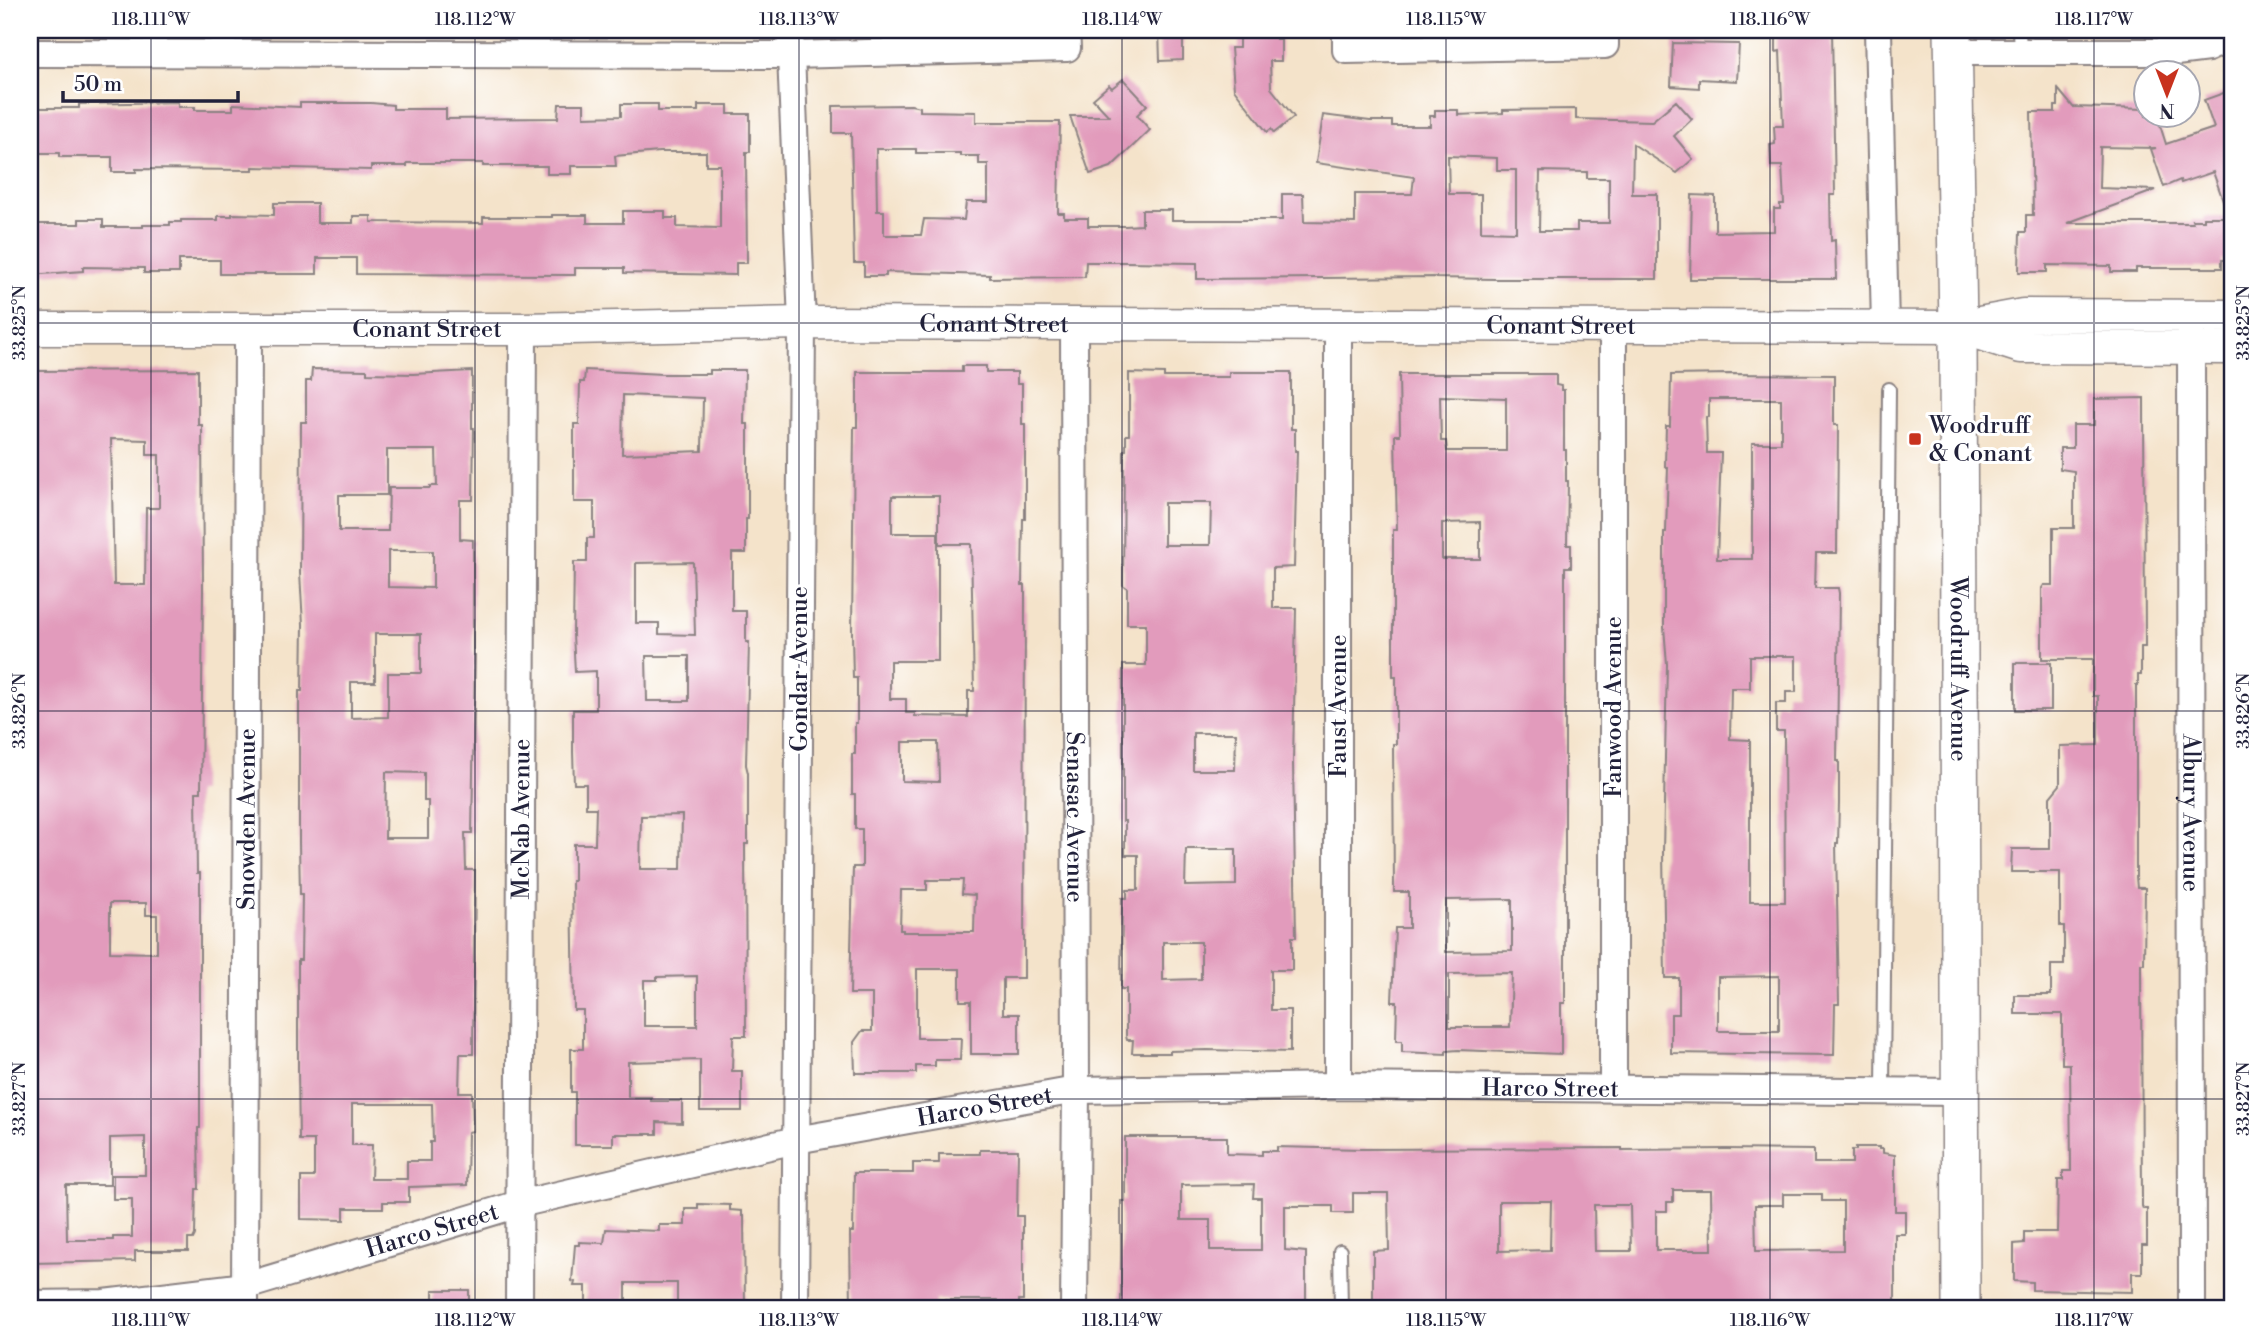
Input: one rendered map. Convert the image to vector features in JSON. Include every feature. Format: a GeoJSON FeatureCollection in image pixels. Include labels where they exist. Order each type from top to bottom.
{"type":"FeatureCollection","features":[{"type":"Feature","properties":{"kind":"main road","name":"Woodruff Avenue"},"geometry":{"type":"LineString","coordinates":[[1953,41],[1958,327],[1961,1309]]}},
{"type":"Feature","properties":{"kind":"street"},"geometry":{"type":"LineString","coordinates":[[1346,30],[1346,50],[1605,45],[1605,30]]}},
{"type":"Feature","properties":{"kind":"street"},"geometry":{"type":"LineString","coordinates":[[1878,30],[1885,326]]}},
{"type":"Feature","properties":{"kind":"street"},"geometry":{"type":"LineString","coordinates":[[1953,41],[2020,41],[2176,52],[2208,48],[2232,36]]}},
{"type":"Feature","properties":{"kind":"street"},"geometry":{"type":"LineString","coordinates":[[30,53],[1067,39]]}},
{"type":"Feature","properties":{"kind":"street","name":"Gondar Avenue"},"geometry":{"type":"LineString","coordinates":[[790,43],[802,323],[795,1309]]}},
{"type":"Feature","properties":{"kind":"street","name":"Conant Street"},"geometry":{"type":"LineString","coordinates":[[30,329],[523,329],[802,323],[1958,327],[2023,315],[2232,316]]}},
{"type":"Feature","properties":{"kind":"street","name":"Albury Avenue"},"geometry":{"type":"LineString","coordinates":[[2191,316],[2192,1309]]}},
{"type":"Feature","properties":{"kind":"street","name":"Senasac Avenue"},"geometry":{"type":"LineString","coordinates":[[1074,325],[1074,1309]]}},
{"type":"Feature","properties":{"kind":"street","name":"Faust Avenue"},"geometry":{"type":"LineString","coordinates":[[1338,325],[1338,1086]]}},
{"type":"Feature","properties":{"kind":"street","name":"Fanwood Avenue"},"geometry":{"type":"LineString","coordinates":[[1613,326],[1613,1088]]}},
{"type":"Feature","properties":{"kind":"street","name":"Conant Street"},"geometry":{"type":"LineString","coordinates":[[1958,327],[2021,347],[2232,348]]}},
{"type":"Feature","properties":{"kind":"street","name":"Snowden Avenue"},"geometry":{"type":"LineString","coordinates":[[246,1298],[248,329]]}},
{"type":"Feature","properties":{"kind":"street","name":"McNab Avenue"},"geometry":{"type":"LineString","coordinates":[[519,1309],[523,329]]}},
{"type":"Feature","properties":{"kind":"street","name":"Harco Street"},"geometry":{"type":"LineString","coordinates":[[30,1304],[246,1298],[519,1204],[796,1140],[1076,1090],[1338,1086],[1961,1091]]}},
{"type":"Feature","properties":{"kind":"lane"},"geometry":{"type":"LineString","coordinates":[[1883,1091],[1889,389]]}},
{"type":"Feature","properties":{"kind":"lane"},"geometry":{"type":"LineString","coordinates":[[1340,1251],[1341,1309]]}},
{"type":"Feature","properties":{"kind":"building"},"geometry":{"type":"Polygon","coordinates":[[[1159,30],[1183,30],[1183,60],[1160,61],[1159,30]]]}},
{"type":"Feature","properties":{"kind":"building"},"geometry":{"type":"Polygon","coordinates":[[[1239,30],[1276,30],[1276,39],[1281,39],[1281,61],[1270,61],[1271,88],[1294,117],[1274,133],[1271,129],[1267,132],[1234,89],[1231,48],[1239,48],[1239,30]]]}},
{"type":"Feature","properties":{"kind":"building"},"geometry":{"type":"Polygon","coordinates":[[[1776,30],[1832,30],[1835,195],[1830,195],[1831,241],[1835,240],[1836,279],[1690,279],[1692,195],[1715,196],[1715,232],[1774,231],[1774,209],[1780,209],[1780,204],[1784,204],[1782,166],[1771,166],[1770,145],[1775,144],[1774,126],[1783,126],[1780,51],[1776,52],[1776,30]]]}},
{"type":"Feature","properties":{"kind":"building"},"geometry":{"type":"Polygon","coordinates":[[[1673,43],[1739,44],[1737,81],[1699,79],[1699,88],[1671,86],[1673,43]]]}},
{"type":"Feature","properties":{"kind":"building"},"geometry":{"type":"Polygon","coordinates":[[[1123,79],[1147,105],[1137,115],[1150,130],[1111,167],[1090,174],[1070,116],[1109,116],[1093,99],[1109,85],[1112,88],[1123,79]]]}},
{"type":"Feature","properties":{"kind":"building"},"geometry":{"type":"Polygon","coordinates":[[[2058,89],[2073,107],[2132,109],[2132,130],[2162,130],[2166,144],[2214,128],[2204,100],[2232,90],[2232,260],[2222,260],[2222,268],[2136,268],[2136,272],[2111,272],[2111,266],[2047,265],[2047,272],[2019,272],[2020,232],[2026,232],[2026,215],[2033,215],[2031,112],[2055,112],[2055,106],[2058,106],[2058,89]],[[2100,147],[2099,188],[2156,190],[2067,223],[2193,223],[2192,220],[2204,220],[2204,217],[2229,217],[2213,172],[2164,187],[2151,149],[2156,148],[2100,147]]]}},
{"type":"Feature","properties":{"kind":"building"},"geometry":{"type":"Polygon","coordinates":[[[1676,101],[1692,119],[1674,136],[1693,159],[1677,173],[1633,144],[1632,194],[1657,194],[1657,279],[1197,279],[1197,263],[1125,262],[1086,262],[1085,277],[990,278],[990,275],[886,272],[886,276],[864,276],[864,263],[854,263],[851,133],[833,133],[833,106],[911,105],[920,107],[920,111],[976,112],[976,122],[1060,122],[1058,213],[1064,213],[1064,218],[1088,218],[1088,226],[1142,225],[1142,210],[1172,210],[1172,220],[1282,220],[1282,194],[1303,194],[1304,222],[1355,223],[1355,194],[1412,194],[1414,177],[1316,163],[1323,115],[1392,121],[1392,126],[1430,126],[1430,116],[1435,116],[1435,110],[1458,110],[1458,115],[1503,113],[1503,110],[1576,109],[1576,119],[1652,121],[1676,101]],[[876,149],[877,211],[884,211],[884,235],[921,235],[924,219],[964,220],[966,202],[988,202],[988,164],[979,164],[979,156],[916,153],[916,149],[876,149]],[[1448,156],[1449,194],[1481,194],[1481,231],[1516,232],[1516,170],[1497,170],[1497,158],[1448,156]],[[1540,171],[1539,231],[1577,231],[1577,223],[1609,223],[1609,178],[1587,178],[1587,172],[1540,171]]]}},
{"type":"Feature","properties":{"kind":"building"},"geometry":{"type":"Polygon","coordinates":[[[178,102],[178,107],[195,107],[195,110],[233,110],[233,104],[300,107],[300,103],[371,103],[393,105],[393,109],[446,109],[446,119],[558,118],[559,104],[584,104],[584,117],[621,116],[621,104],[658,104],[658,111],[698,111],[698,105],[728,105],[728,114],[750,114],[750,152],[746,152],[747,263],[736,263],[736,275],[624,273],[624,268],[575,268],[575,275],[356,274],[356,258],[317,258],[317,274],[220,274],[220,260],[179,260],[179,273],[144,273],[144,268],[83,267],[83,271],[30,275],[30,224],[79,224],[79,219],[103,219],[103,227],[170,225],[170,222],[181,220],[218,220],[218,216],[232,214],[274,215],[274,203],[317,203],[317,223],[353,223],[353,216],[371,216],[371,222],[483,223],[483,217],[587,215],[587,223],[623,223],[623,211],[665,211],[665,218],[677,218],[677,227],[720,228],[720,165],[706,165],[706,152],[615,156],[616,166],[571,166],[571,174],[547,174],[547,166],[483,166],[483,163],[407,163],[407,166],[371,166],[371,170],[253,167],[253,170],[136,169],[136,172],[112,172],[112,157],[59,157],[59,153],[30,153],[30,108],[178,102]]]}},
{"type":"Feature","properties":{"kind":"building"},"geometry":{"type":"Polygon","coordinates":[[[962,366],[986,366],[986,372],[1017,372],[1017,384],[1022,384],[1022,424],[1025,424],[1022,585],[1025,585],[1024,978],[1003,978],[1003,1014],[1019,1014],[1019,1054],[971,1054],[971,1001],[960,1001],[960,969],[917,969],[917,1038],[961,1038],[960,1060],[935,1060],[935,1066],[916,1066],[916,1073],[855,1073],[854,1042],[862,1031],[872,1031],[872,994],[850,994],[853,867],[862,867],[862,829],[855,829],[855,794],[852,794],[852,754],[855,754],[857,723],[857,678],[853,678],[852,635],[857,372],[962,372],[962,366]],[[892,496],[892,533],[938,533],[938,661],[890,661],[890,699],[906,699],[906,713],[915,713],[915,716],[968,717],[968,691],[974,691],[971,544],[939,544],[939,496],[892,496]],[[902,742],[902,781],[939,782],[938,742],[902,742]],[[927,880],[927,890],[901,890],[900,930],[974,932],[975,895],[962,894],[963,880],[927,880]]]}},
{"type":"Feature","properties":{"kind":"building"},"geometry":{"type":"Polygon","coordinates":[[[312,369],[413,374],[472,371],[473,500],[460,500],[460,539],[473,540],[475,655],[472,833],[465,833],[466,870],[475,870],[473,1054],[460,1054],[459,1092],[472,1092],[473,1131],[468,1132],[467,1185],[409,1187],[409,1202],[383,1202],[383,1208],[344,1208],[344,1220],[301,1219],[301,1177],[314,1177],[314,1140],[299,1140],[298,1069],[298,960],[301,960],[302,894],[299,842],[299,691],[302,691],[303,624],[300,573],[301,422],[306,422],[306,381],[311,381],[312,369]],[[387,450],[387,495],[339,495],[339,531],[388,531],[389,488],[437,486],[436,450],[387,450]],[[388,551],[388,587],[433,588],[433,551],[388,551]],[[375,634],[375,682],[351,682],[351,718],[388,717],[388,673],[421,673],[421,634],[375,634]],[[386,772],[385,838],[428,838],[428,801],[424,801],[424,773],[386,772]],[[352,1104],[352,1145],[372,1145],[371,1179],[407,1179],[407,1161],[430,1161],[430,1142],[433,1142],[432,1104],[352,1104]]]}},
{"type":"Feature","properties":{"kind":"building"},"geometry":{"type":"Polygon","coordinates":[[[198,370],[198,425],[202,425],[203,590],[201,792],[196,792],[197,873],[200,873],[199,1189],[196,1189],[195,1235],[193,1239],[188,1239],[188,1251],[135,1251],[135,1261],[30,1263],[31,371],[198,370]],[[111,439],[114,585],[145,585],[146,508],[159,508],[159,455],[147,455],[147,440],[111,439]],[[110,903],[110,952],[157,953],[157,915],[146,915],[146,903],[110,903]],[[145,1137],[110,1138],[110,1185],[66,1185],[67,1240],[113,1240],[113,1237],[132,1237],[132,1199],[113,1199],[113,1175],[145,1175],[145,1137]]]}},
{"type":"Feature","properties":{"kind":"building"},"geometry":{"type":"Polygon","coordinates":[[[585,370],[710,374],[710,370],[745,370],[744,424],[748,424],[746,553],[732,553],[732,611],[746,611],[746,642],[749,642],[746,765],[748,844],[745,844],[746,1036],[733,1036],[732,1071],[742,1071],[742,1111],[700,1111],[700,1060],[628,1062],[628,1097],[651,1097],[651,1101],[682,1101],[682,1123],[657,1122],[657,1134],[613,1134],[613,1145],[575,1145],[575,1092],[571,1092],[571,1049],[583,1049],[583,1010],[574,1010],[574,844],[595,844],[596,808],[586,808],[586,784],[574,784],[573,752],[573,710],[596,710],[596,671],[575,672],[573,634],[574,562],[587,562],[587,538],[594,538],[594,502],[574,502],[574,424],[579,424],[580,382],[584,382],[585,370]],[[623,395],[622,454],[702,451],[703,398],[623,395]],[[693,562],[636,563],[636,623],[659,623],[659,634],[695,635],[693,562]],[[646,656],[647,701],[689,701],[689,656],[646,656]],[[682,815],[641,816],[640,869],[681,869],[682,815]],[[697,976],[657,977],[657,980],[644,980],[644,1026],[697,1026],[697,976]]]}},
{"type":"Feature","properties":{"kind":"building"},"geometry":{"type":"Polygon","coordinates":[[[1229,372],[1291,372],[1291,429],[1295,429],[1297,451],[1294,567],[1273,568],[1273,608],[1296,608],[1293,762],[1296,937],[1292,937],[1292,970],[1271,970],[1271,1010],[1290,1010],[1290,1052],[1207,1050],[1132,1053],[1133,1040],[1127,1040],[1126,1036],[1126,989],[1121,989],[1122,898],[1127,898],[1127,890],[1138,890],[1138,855],[1125,855],[1123,665],[1146,665],[1146,624],[1127,624],[1127,588],[1123,585],[1124,450],[1126,435],[1129,435],[1129,373],[1164,374],[1164,377],[1229,377],[1229,372]],[[1164,503],[1164,545],[1210,545],[1211,503],[1164,503]],[[1193,733],[1193,770],[1235,770],[1236,733],[1193,733]],[[1186,849],[1185,886],[1236,885],[1236,849],[1186,849]],[[1163,942],[1163,980],[1201,979],[1201,942],[1163,942]]]}},
{"type":"Feature","properties":{"kind":"building"},"geometry":{"type":"Polygon","coordinates":[[[1399,374],[1556,374],[1556,385],[1564,390],[1564,450],[1568,481],[1567,545],[1571,545],[1571,567],[1565,567],[1565,1003],[1561,1003],[1561,1054],[1458,1050],[1446,1051],[1446,1054],[1402,1052],[1402,1041],[1396,1041],[1397,1002],[1392,1002],[1395,928],[1409,928],[1409,892],[1394,892],[1393,744],[1396,744],[1396,677],[1393,677],[1393,530],[1397,530],[1395,435],[1400,435],[1399,374]],[[1440,396],[1441,441],[1446,441],[1447,451],[1506,451],[1506,398],[1440,396]],[[1480,522],[1442,523],[1442,559],[1480,559],[1480,522]],[[1512,899],[1446,900],[1446,952],[1512,951],[1512,899]],[[1512,973],[1449,974],[1449,1027],[1510,1027],[1512,973]]]}},
{"type":"Feature","properties":{"kind":"building"},"geometry":{"type":"Polygon","coordinates":[[[1671,375],[1834,375],[1834,425],[1838,425],[1837,553],[1816,553],[1815,588],[1838,588],[1839,593],[1839,803],[1836,843],[1839,1004],[1835,1004],[1834,1055],[1671,1053],[1671,1014],[1679,1014],[1679,978],[1665,978],[1663,852],[1667,664],[1664,627],[1664,532],[1668,467],[1665,467],[1666,426],[1670,426],[1671,375]],[[1709,399],[1709,417],[1706,417],[1707,453],[1721,453],[1717,559],[1752,559],[1752,443],[1781,443],[1781,399],[1709,399]],[[1750,656],[1750,688],[1731,688],[1730,739],[1750,740],[1750,902],[1785,902],[1784,731],[1776,731],[1776,703],[1786,703],[1786,692],[1796,692],[1796,656],[1750,656]],[[1779,976],[1718,977],[1718,1031],[1779,1031],[1779,976]]]}},
{"type":"Feature","properties":{"kind":"building"},"geometry":{"type":"Polygon","coordinates":[[[2144,398],[2145,647],[2141,647],[2141,675],[2138,675],[2136,685],[2136,877],[2137,888],[2145,888],[2144,964],[2141,964],[2142,1206],[2147,1209],[2147,1245],[2142,1245],[2142,1273],[2132,1273],[2132,1292],[2032,1290],[2032,1282],[2014,1281],[2014,1244],[2024,1243],[2024,1232],[2057,1232],[2058,1180],[2063,1180],[2063,1171],[2071,1171],[2070,1064],[2062,1064],[2062,1014],[2015,1014],[2015,995],[2051,995],[2051,965],[2064,965],[2064,926],[2060,926],[2060,872],[2011,872],[2012,849],[2050,849],[2050,797],[2060,785],[2060,746],[2098,745],[2098,696],[2093,696],[2093,659],[2042,659],[2042,588],[2044,585],[2053,585],[2053,528],[2074,528],[2074,471],[2060,469],[2060,448],[2073,448],[2073,425],[2094,425],[2094,399],[2144,398]]]}},
{"type":"Feature","properties":{"kind":"building"},"geometry":{"type":"Polygon","coordinates":[[[2015,663],[2051,663],[2051,710],[2015,710],[2015,663]]]}},
{"type":"Feature","properties":{"kind":"building"},"geometry":{"type":"Polygon","coordinates":[[[1125,1137],[1227,1137],[1227,1154],[1262,1155],[1262,1151],[1277,1151],[1277,1147],[1814,1150],[1814,1163],[1852,1163],[1852,1150],[1856,1150],[1856,1147],[1879,1147],[1883,1149],[1883,1153],[1895,1155],[1895,1211],[1905,1211],[1905,1234],[1895,1234],[1893,1309],[1376,1309],[1376,1304],[1373,1304],[1373,1251],[1389,1250],[1388,1193],[1353,1193],[1353,1213],[1333,1213],[1333,1206],[1285,1206],[1285,1250],[1306,1252],[1306,1306],[1289,1306],[1289,1309],[1121,1309],[1121,1201],[1125,1201],[1125,1137]],[[1254,1184],[1181,1185],[1181,1220],[1210,1220],[1210,1250],[1261,1250],[1261,1198],[1253,1198],[1254,1184]],[[1673,1190],[1673,1202],[1667,1202],[1667,1211],[1656,1211],[1656,1250],[1712,1250],[1711,1190],[1673,1190]],[[1783,1194],[1783,1205],[1755,1205],[1756,1251],[1843,1250],[1843,1201],[1822,1201],[1822,1194],[1783,1194]],[[1499,1201],[1499,1251],[1550,1250],[1551,1201],[1499,1201]],[[1594,1205],[1595,1251],[1631,1251],[1630,1205],[1594,1205]]]}},
{"type":"Feature","properties":{"kind":"building"},"geometry":{"type":"Polygon","coordinates":[[[980,1150],[1018,1150],[1017,1216],[1023,1216],[1023,1300],[1019,1300],[1019,1309],[997,1309],[997,1300],[935,1300],[935,1308],[851,1309],[850,1232],[853,1232],[854,1173],[913,1173],[913,1163],[939,1163],[939,1154],[980,1154],[980,1150]]]}},
{"type":"Feature","properties":{"kind":"building"},"geometry":{"type":"Polygon","coordinates":[[[698,1204],[730,1205],[730,1210],[742,1211],[745,1309],[677,1309],[677,1283],[626,1283],[626,1309],[586,1309],[586,1286],[574,1286],[575,1282],[572,1281],[575,1245],[579,1245],[579,1242],[604,1243],[606,1229],[659,1231],[659,1225],[685,1225],[685,1209],[698,1209],[698,1204]]]}},
{"type":"Feature","properties":{"kind":"building"},"geometry":{"type":"Polygon","coordinates":[[[433,1290],[469,1290],[469,1309],[433,1309],[433,1290]]]}},
{"type":"Feature","properties":{"kind":"place","name":"Woodruff & Conant"},"geometry":{"type":"Point","coordinates":[1915,439]}}]}
